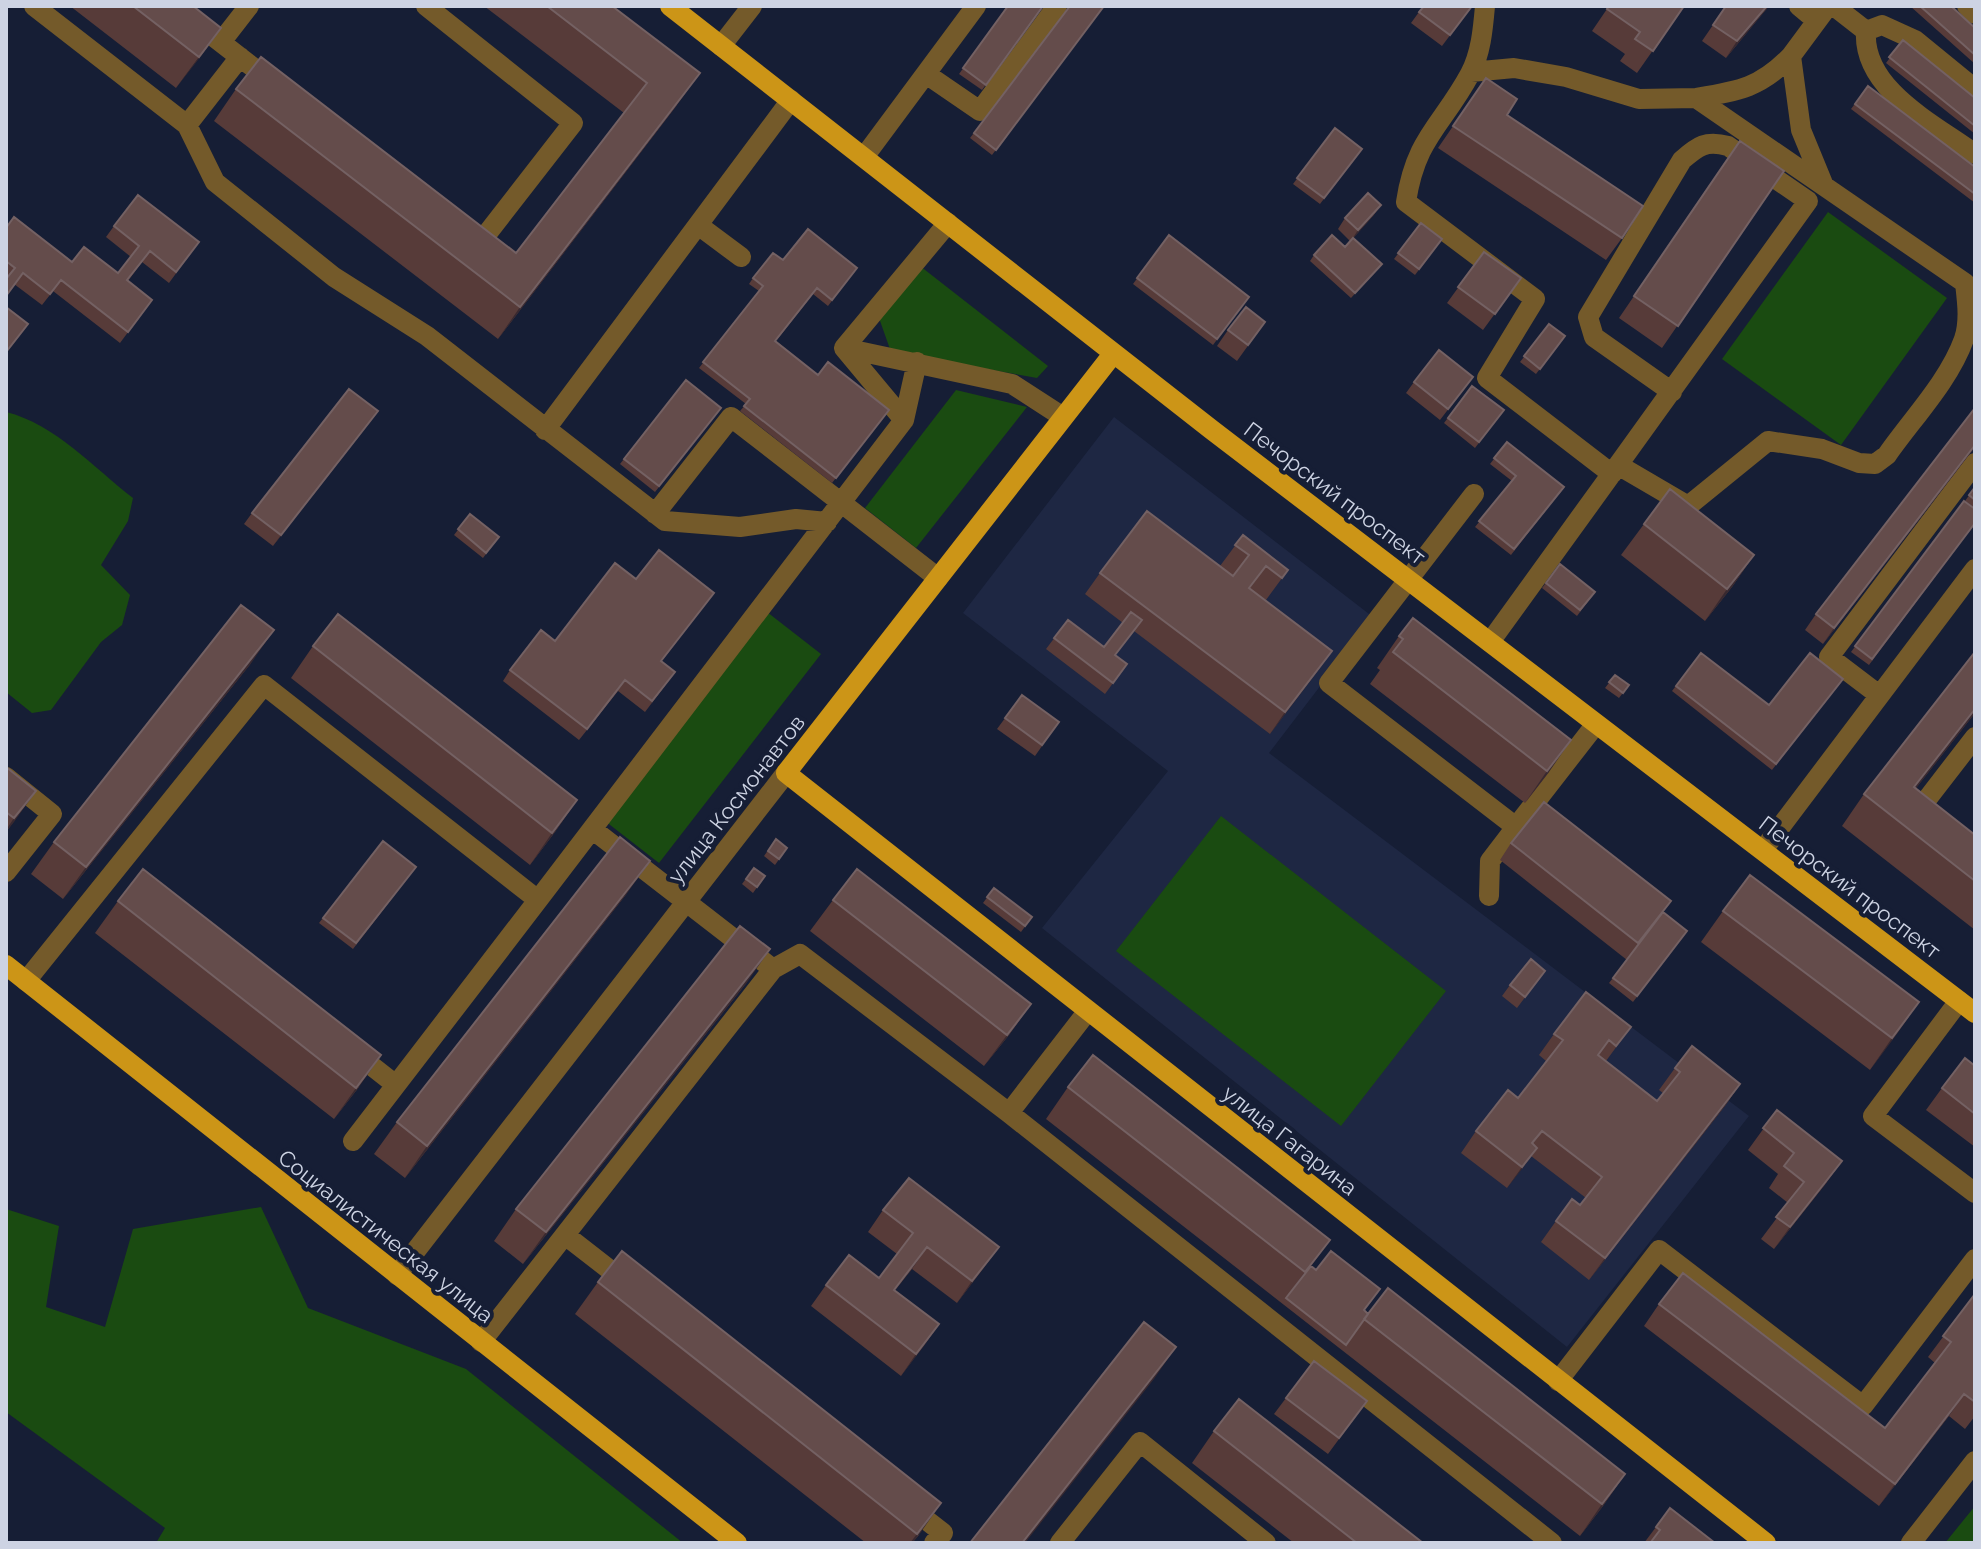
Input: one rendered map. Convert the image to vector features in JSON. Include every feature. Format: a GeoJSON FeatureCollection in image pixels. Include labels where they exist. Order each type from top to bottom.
{"type":"FeatureCollection","features":[{"type":"Feature","properties":{"kind":"main road","name":"Печорский проспект"},"geometry":{"type":"LineString","coordinates":[[670,6],[1113,354],[1967,1007]]}},
{"type":"Feature","properties":{"kind":"main road","name":"улица Космонавтов"},"geometry":{"type":"LineString","coordinates":[[786,773],[1113,354]]}},
{"type":"Feature","properties":{"kind":"main road","name":"улица Гагарина"},"geometry":{"type":"LineString","coordinates":[[786,773],[1766,1543]]}},
{"type":"Feature","properties":{"kind":"main road","name":"Социалистическая улица"},"geometry":{"type":"LineString","coordinates":[[6,965],[737,1543]]}},
{"type":"Feature","properties":{"kind":"street"},"geometry":{"type":"LineString","coordinates":[[34,6],[187,125],[215,182],[334,277],[427,336],[665,521],[740,527],[796,519],[827,522]]}},
{"type":"Feature","properties":{"kind":"street"},"geometry":{"type":"LineString","coordinates":[[174,6],[290,97]]}},
{"type":"Feature","properties":{"kind":"street"},"geometry":{"type":"LineString","coordinates":[[221,42],[249,6]]}},
{"type":"Feature","properties":{"kind":"street"},"geometry":{"type":"LineString","coordinates":[[426,6],[573,123],[479,244],[454,225]]}},
{"type":"Feature","properties":{"kind":"street"},"geometry":{"type":"LineString","coordinates":[[721,46],[752,6]]}},
{"type":"Feature","properties":{"kind":"street"},"geometry":{"type":"LineString","coordinates":[[864,157],[976,6]]}},
{"type":"Feature","properties":{"kind":"street"},"geometry":{"type":"LineString","coordinates":[[926,74],[980,111],[1057,6]]}},
{"type":"Feature","properties":{"kind":"street"},"geometry":{"type":"LineString","coordinates":[[1485,6],[1482,37],[1471,72],[1425,139],[1411,167],[1406,202],[1535,299],[1487,378],[1615,469],[1688,506],[1768,441],[1822,449],[1859,463],[1875,464],[1887,455],[1947,371],[1964,339],[1968,311],[1965,283],[1696,98]]}},
{"type":"Feature","properties":{"kind":"street"},"geometry":{"type":"LineString","coordinates":[[1799,6],[1827,11],[1866,31],[1882,25],[1915,40],[1975,89]]}},
{"type":"Feature","properties":{"kind":"street"},"geometry":{"type":"LineString","coordinates":[[1967,6],[1975,14]]}},
{"type":"Feature","properties":{"kind":"street"},"geometry":{"type":"LineString","coordinates":[[1471,72],[1514,68],[1566,77],[1639,99],[1696,98],[1744,90],[1769,77],[1791,56],[1827,11]]}},
{"type":"Feature","properties":{"kind":"street"},"geometry":{"type":"LineString","coordinates":[[1866,31],[1865,46],[1883,85],[1975,154]]}},
{"type":"Feature","properties":{"kind":"street"},"geometry":{"type":"LineString","coordinates":[[1791,56],[1801,130],[1824,186]]}},
{"type":"Feature","properties":{"kind":"street"},"geometry":{"type":"LineString","coordinates":[[187,125],[240,57]]}},
{"type":"Feature","properties":{"kind":"street"},"geometry":{"type":"LineString","coordinates":[[545,430],[791,100]]}},
{"type":"Feature","properties":{"kind":"street"},"geometry":{"type":"LineString","coordinates":[[1490,642],[1672,392],[1808,201],[1728,146],[1713,142],[1698,145],[1682,160],[1588,317],[1594,337],[1672,392]]}},
{"type":"Feature","properties":{"kind":"street"},"geometry":{"type":"LineString","coordinates":[[844,348],[948,223]]}},
{"type":"Feature","properties":{"kind":"street"},"geometry":{"type":"LineString","coordinates":[[698,225],[741,257]]}},
{"type":"Feature","properties":{"kind":"street"},"geometry":{"type":"LineString","coordinates":[[844,348],[1012,384],[1063,417]]}},
{"type":"Feature","properties":{"kind":"street"},"geometry":{"type":"LineString","coordinates":[[844,348],[904,420]]}},
{"type":"Feature","properties":{"kind":"street"},"geometry":{"type":"LineString","coordinates":[[353,1141],[904,420],[917,362]]}},
{"type":"Feature","properties":{"kind":"street"},"geometry":{"type":"LineString","coordinates":[[655,514],[731,417],[938,578]]}},
{"type":"Feature","properties":{"kind":"street"},"geometry":{"type":"LineString","coordinates":[[1879,695],[1829,657],[1975,463]]}},
{"type":"Feature","properties":{"kind":"street"},"geometry":{"type":"LineString","coordinates":[[1474,494],[1329,683],[1516,827]]}},
{"type":"Feature","properties":{"kind":"street"},"geometry":{"type":"LineString","coordinates":[[1763,850],[1975,569]]}},
{"type":"Feature","properties":{"kind":"street"},"geometry":{"type":"LineString","coordinates":[[26,981],[124,871],[264,685],[538,900]]}},
{"type":"Feature","properties":{"kind":"street"},"geometry":{"type":"LineString","coordinates":[[1489,896],[1490,861],[1596,724]]}},
{"type":"Feature","properties":{"kind":"street"},"geometry":{"type":"LineString","coordinates":[[1975,737],[1921,807],[1975,849]]}},
{"type":"Feature","properties":{"kind":"street","name":"улица Космонавтов"},"geometry":{"type":"LineString","coordinates":[[397,1275],[786,773]]}},
{"type":"Feature","properties":{"kind":"street"},"geometry":{"type":"LineString","coordinates":[[6,777],[52,814],[6,872]]}},
{"type":"Feature","properties":{"kind":"street"},"geometry":{"type":"LineString","coordinates":[[592,829],[773,969]]}},
{"type":"Feature","properties":{"kind":"street"},"geometry":{"type":"LineString","coordinates":[[481,1342],[773,969],[800,954],[1009,1113],[1552,1543]]}},
{"type":"Feature","properties":{"kind":"street"},"geometry":{"type":"LineString","coordinates":[[1967,1007],[1873,1116],[1975,1193]]}},
{"type":"Feature","properties":{"kind":"street"},"geometry":{"type":"LineString","coordinates":[[1009,1113],[1087,1012]]}},
{"type":"Feature","properties":{"kind":"street"},"geometry":{"type":"LineString","coordinates":[[335,1038],[396,1085]]}},
{"type":"Feature","properties":{"kind":"street"},"geometry":{"type":"LineString","coordinates":[[565,1235],[638,1292]]}},
{"type":"Feature","properties":{"kind":"street"},"geometry":{"type":"LineString","coordinates":[[1558,1381],[1659,1250],[1863,1406],[1975,1259]]}},
{"type":"Feature","properties":{"kind":"street"},"geometry":{"type":"LineString","coordinates":[[1060,1543],[1140,1442],[1266,1543]]}},
{"type":"Feature","properties":{"kind":"street"},"geometry":{"type":"LineString","coordinates":[[1911,1543],[1975,1461]]}},
{"type":"Feature","properties":{"kind":"street"},"geometry":{"type":"LineString","coordinates":[[894,1494],[943,1533],[934,1543]]}},
{"type":"Feature","properties":{"kind":"shaded area"},"geometry":{"type":"Polygon","coordinates":[[[1114,417],[1373,617],[1269,753],[1749,1116],[1567,1347],[1042,928],[1168,771],[963,613],[1114,417]]]}},
{"type":"Feature","properties":{"kind":"green space"},"geometry":{"type":"Polygon","coordinates":[[[1828,212],[1947,298],[1841,445],[1722,359],[1828,212]]]}},
{"type":"Feature","properties":{"kind":"green space"},"geometry":{"type":"Polygon","coordinates":[[[920,266],[1048,366],[1037,378],[891,352],[879,318],[920,266]]]}},
{"type":"Feature","properties":{"kind":"green space"},"geometry":{"type":"Polygon","coordinates":[[[956,390],[1027,407],[916,548],[865,508],[956,390]]]}},
{"type":"Feature","properties":{"kind":"green space"},"geometry":{"type":"Polygon","coordinates":[[[6,412],[41,426],[133,498],[128,521],[101,565],[130,595],[122,625],[101,642],[51,710],[32,713],[6,692],[6,412]]]}},
{"type":"Feature","properties":{"kind":"green space"},"geometry":{"type":"Polygon","coordinates":[[[767,612],[821,654],[659,863],[605,821],[767,612]]]}},
{"type":"Feature","properties":{"kind":"green space"},"geometry":{"type":"Polygon","coordinates":[[[1221,816],[1446,991],[1341,1126],[1116,951],[1221,816]]]}},
{"type":"Feature","properties":{"kind":"green space"},"geometry":{"type":"Polygon","coordinates":[[[261,1207],[308,1308],[466,1369],[683,1543],[156,1543],[165,1528],[6,1412],[6,1209],[59,1226],[46,1307],[105,1327],[133,1229],[261,1207]]]}},
{"type":"Feature","properties":{"kind":"green space"},"geometry":{"type":"Polygon","coordinates":[[[1975,1506],[1975,1543],[1945,1543],[1975,1506]]]}},
{"type":"Feature","properties":{"kind":"building"},"geometry":{"type":"Polygon","coordinates":[[[133,6],[193,6],[221,28],[199,57],[133,6]]]}},
{"type":"Feature","properties":{"kind":"building"},"geometry":{"type":"Polygon","coordinates":[[[547,6],[612,6],[700,73],[520,307],[236,89],[261,57],[516,253],[647,83],[547,6]]]}},
{"type":"Feature","properties":{"kind":"building"},"geometry":{"type":"Polygon","coordinates":[[[1008,6],[1043,6],[986,85],[963,68],[1008,6]]]}},
{"type":"Feature","properties":{"kind":"building"},"geometry":{"type":"Polygon","coordinates":[[[1070,6],[1104,6],[996,150],[974,133],[1070,6]]]}},
{"type":"Feature","properties":{"kind":"building"},"geometry":{"type":"Polygon","coordinates":[[[1424,6],[1472,6],[1450,35],[1419,12],[1424,6]]]}},
{"type":"Feature","properties":{"kind":"building"},"geometry":{"type":"Polygon","coordinates":[[[1609,6],[1684,6],[1653,51],[1635,39],[1640,32],[1607,9],[1609,6]]]}},
{"type":"Feature","properties":{"kind":"building"},"geometry":{"type":"Polygon","coordinates":[[[1726,6],[1767,6],[1737,41],[1713,25],[1726,6]]]}},
{"type":"Feature","properties":{"kind":"building"},"geometry":{"type":"Polygon","coordinates":[[[1920,6],[1951,6],[1975,28],[1975,55],[1920,6]]]}},
{"type":"Feature","properties":{"kind":"building"},"geometry":{"type":"Polygon","coordinates":[[[1903,40],[1975,98],[1975,126],[1889,57],[1903,40]]]}},
{"type":"Feature","properties":{"kind":"building"},"geometry":{"type":"Polygon","coordinates":[[[1486,78],[1517,99],[1507,115],[1643,206],[1622,238],[1453,126],[1486,78]]]}},
{"type":"Feature","properties":{"kind":"building"},"geometry":{"type":"Polygon","coordinates":[[[1868,86],[1975,167],[1975,194],[1855,104],[1868,86]]]}},
{"type":"Feature","properties":{"kind":"building"},"geometry":{"type":"Polygon","coordinates":[[[1335,128],[1362,149],[1324,198],[1297,178],[1335,128]]]}},
{"type":"Feature","properties":{"kind":"building"},"geometry":{"type":"Polygon","coordinates":[[[1740,141],[1784,171],[1678,326],[1634,296],[1740,141]]]}},
{"type":"Feature","properties":{"kind":"building"},"geometry":{"type":"Polygon","coordinates":[[[1368,193],[1381,205],[1358,230],[1345,218],[1368,193]]]}},
{"type":"Feature","properties":{"kind":"building"},"geometry":{"type":"Polygon","coordinates":[[[138,195],[199,242],[176,272],[150,251],[127,280],[152,300],[128,332],[61,280],[50,294],[23,273],[6,296],[6,279],[15,268],[6,261],[6,228],[14,217],[72,262],[84,247],[118,273],[139,246],[114,226],[138,195]]]}},
{"type":"Feature","properties":{"kind":"building"},"geometry":{"type":"Polygon","coordinates":[[[1421,223],[1442,239],[1419,269],[1398,253],[1421,223]]]}},
{"type":"Feature","properties":{"kind":"building"},"geometry":{"type":"Polygon","coordinates":[[[808,229],[857,268],[832,300],[817,288],[775,341],[818,375],[828,362],[889,410],[836,478],[744,406],[750,399],[703,362],[763,286],[753,278],[773,253],[783,260],[808,229]]]}},
{"type":"Feature","properties":{"kind":"building"},"geometry":{"type":"Polygon","coordinates":[[[1169,235],[1249,297],[1217,339],[1137,278],[1169,235]]]}},
{"type":"Feature","properties":{"kind":"building"},"geometry":{"type":"Polygon","coordinates":[[[1332,235],[1345,247],[1353,238],[1382,264],[1355,293],[1314,255],[1332,235]]]}},
{"type":"Feature","properties":{"kind":"building"},"geometry":{"type":"Polygon","coordinates":[[[1484,252],[1521,278],[1495,314],[1458,287],[1484,252]]]}},
{"type":"Feature","properties":{"kind":"building"},"geometry":{"type":"Polygon","coordinates":[[[6,307],[28,324],[6,352],[6,307]]]}},
{"type":"Feature","properties":{"kind":"building"},"geometry":{"type":"Polygon","coordinates":[[[1246,307],[1265,322],[1248,345],[1228,330],[1246,307]]]}},
{"type":"Feature","properties":{"kind":"building"},"geometry":{"type":"Polygon","coordinates":[[[1549,324],[1565,336],[1540,369],[1524,356],[1549,324]]]}},
{"type":"Feature","properties":{"kind":"building"},"geometry":{"type":"Polygon","coordinates":[[[1439,350],[1473,377],[1448,409],[1414,382],[1439,350]]]}},
{"type":"Feature","properties":{"kind":"building"},"geometry":{"type":"Polygon","coordinates":[[[686,380],[721,408],[659,486],[624,459],[686,380]]]}},
{"type":"Feature","properties":{"kind":"building"},"geometry":{"type":"Polygon","coordinates":[[[1472,386],[1504,410],[1479,442],[1448,418],[1472,386]]]}},
{"type":"Feature","properties":{"kind":"building"},"geometry":{"type":"Polygon","coordinates":[[[349,389],[378,411],[281,535],[252,513],[349,389]]]}},
{"type":"Feature","properties":{"kind":"building"},"geometry":{"type":"Polygon","coordinates":[[[1975,408],[1975,445],[1834,628],[1816,614],[1975,408]]]}},
{"type":"Feature","properties":{"kind":"building"},"geometry":{"type":"Polygon","coordinates":[[[1507,442],[1564,487],[1514,549],[1479,521],[1516,476],[1494,458],[1507,442]]]}},
{"type":"Feature","properties":{"kind":"building"},"geometry":{"type":"Polygon","coordinates":[[[1670,489],[1754,555],[1727,589],[1644,524],[1670,489]]]}},
{"type":"Feature","properties":{"kind":"building"},"geometry":{"type":"Polygon","coordinates":[[[1964,501],[1975,509],[1975,523],[1872,659],[1855,646],[1964,501]]]}},
{"type":"Feature","properties":{"kind":"building"},"geometry":{"type":"Polygon","coordinates":[[[1147,511],[1233,576],[1249,555],[1235,545],[1243,535],[1288,570],[1282,578],[1266,566],[1249,588],[1332,651],[1285,712],[1100,573],[1147,511]]]}},
{"type":"Feature","properties":{"kind":"building"},"geometry":{"type":"Polygon","coordinates":[[[470,514],[499,537],[486,553],[458,529],[470,514]]]}},
{"type":"Feature","properties":{"kind":"building"},"geometry":{"type":"Polygon","coordinates":[[[659,550],[714,593],[661,661],[675,672],[652,701],[625,680],[587,729],[510,670],[541,630],[555,641],[615,563],[636,579],[659,550]]]}},
{"type":"Feature","properties":{"kind":"building"},"geometry":{"type":"Polygon","coordinates":[[[1560,564],[1595,592],[1580,610],[1546,583],[1560,564]]]}},
{"type":"Feature","properties":{"kind":"building"},"geometry":{"type":"Polygon","coordinates":[[[241,605],[274,630],[86,867],[54,842],[241,605]]]}},
{"type":"Feature","properties":{"kind":"building"},"geometry":{"type":"Polygon","coordinates":[[[1131,612],[1142,620],[1115,655],[1127,664],[1113,683],[1054,638],[1068,620],[1104,647],[1131,612]]]}},
{"type":"Feature","properties":{"kind":"building"},"geometry":{"type":"Polygon","coordinates":[[[338,614],[577,800],[552,833],[313,646],[338,614]]]}},
{"type":"Feature","properties":{"kind":"building"},"geometry":{"type":"Polygon","coordinates":[[[1413,618],[1571,740],[1547,771],[1393,652],[1403,639],[1399,636],[1413,618]]]}},
{"type":"Feature","properties":{"kind":"building"},"geometry":{"type":"Polygon","coordinates":[[[1975,652],[1975,709],[1914,787],[1975,835],[1975,881],[1864,794],[1975,652]]]}},
{"type":"Feature","properties":{"kind":"building"},"geometry":{"type":"Polygon","coordinates":[[[1701,653],[1769,705],[1810,653],[1843,679],[1776,764],[1676,686],[1701,653]]]}},
{"type":"Feature","properties":{"kind":"building"},"geometry":{"type":"Polygon","coordinates":[[[1615,675],[1629,685],[1623,693],[1609,682],[1615,675]]]}},
{"type":"Feature","properties":{"kind":"building"},"geometry":{"type":"Polygon","coordinates":[[[1022,695],[1059,722],[1042,745],[1005,718],[1022,695]]]}},
{"type":"Feature","properties":{"kind":"building"},"geometry":{"type":"Polygon","coordinates":[[[6,767],[36,791],[14,818],[6,812],[6,767]]]}},
{"type":"Feature","properties":{"kind":"building"},"geometry":{"type":"Polygon","coordinates":[[[1544,802],[1671,901],[1638,943],[1511,843],[1544,802]]]}},
{"type":"Feature","properties":{"kind":"building"},"geometry":{"type":"Polygon","coordinates":[[[620,837],[650,861],[427,1146],[397,1122],[620,837]]]}},
{"type":"Feature","properties":{"kind":"building"},"geometry":{"type":"Polygon","coordinates":[[[776,839],[787,848],[779,859],[768,851],[776,839]]]}},
{"type":"Feature","properties":{"kind":"building"},"geometry":{"type":"Polygon","coordinates":[[[383,841],[416,867],[356,943],[323,918],[383,841]]]}},
{"type":"Feature","properties":{"kind":"building"},"geometry":{"type":"Polygon","coordinates":[[[754,868],[765,876],[757,887],[746,879],[754,868]]]}},
{"type":"Feature","properties":{"kind":"building"},"geometry":{"type":"Polygon","coordinates":[[[143,869],[381,1055],[356,1088],[118,901],[143,869]]]}},
{"type":"Feature","properties":{"kind":"building"},"geometry":{"type":"Polygon","coordinates":[[[857,869],[1031,1004],[1007,1035],[833,900],[857,869]]]}},
{"type":"Feature","properties":{"kind":"building"},"geometry":{"type":"Polygon","coordinates":[[[1750,875],[1919,1002],[1892,1038],[1723,911],[1750,875]]]}},
{"type":"Feature","properties":{"kind":"building"},"geometry":{"type":"Polygon","coordinates":[[[994,888],[1032,917],[1025,926],[987,897],[994,888]]]}},
{"type":"Feature","properties":{"kind":"building"},"geometry":{"type":"Polygon","coordinates":[[[1663,912],[1687,931],[1637,996],[1613,978],[1663,912]]]}},
{"type":"Feature","properties":{"kind":"building"},"geometry":{"type":"Polygon","coordinates":[[[740,926],[770,949],[546,1232],[516,1209],[740,926]]]}},
{"type":"Feature","properties":{"kind":"building"},"geometry":{"type":"Polygon","coordinates":[[[1531,959],[1545,971],[1525,997],[1510,985],[1531,959]]]}},
{"type":"Feature","properties":{"kind":"building"},"geometry":{"type":"Polygon","coordinates":[[[1586,992],[1631,1027],[1616,1046],[1609,1040],[1598,1055],[1657,1101],[1680,1072],[1675,1068],[1692,1046],[1740,1084],[1605,1258],[1556,1221],[1572,1199],[1580,1205],[1602,1177],[1542,1131],[1532,1143],[1537,1148],[1522,1167],[1476,1131],[1508,1090],[1518,1098],[1563,1040],[1554,1034],[1586,992]]]}},
{"type":"Feature","properties":{"kind":"building"},"geometry":{"type":"Polygon","coordinates":[[[1093,1055],[1330,1240],[1305,1272],[1068,1087],[1093,1055]]]}},
{"type":"Feature","properties":{"kind":"building"},"geometry":{"type":"Polygon","coordinates":[[[1965,1058],[1975,1066],[1975,1114],[1942,1088],[1965,1058]]]}},
{"type":"Feature","properties":{"kind":"building"},"geometry":{"type":"Polygon","coordinates":[[[1777,1110],[1842,1161],[1790,1227],[1776,1217],[1804,1182],[1784,1166],[1794,1153],[1763,1128],[1777,1110]]]}},
{"type":"Feature","properties":{"kind":"building"},"geometry":{"type":"Polygon","coordinates":[[[909,1178],[999,1247],[972,1281],[927,1247],[894,1290],[939,1324],[916,1354],[826,1285],[849,1255],[879,1278],[913,1233],[883,1210],[909,1178]]]}},
{"type":"Feature","properties":{"kind":"building"},"geometry":{"type":"Polygon","coordinates":[[[622,1251],[941,1503],[917,1534],[598,1282],[622,1251]]]}},
{"type":"Feature","properties":{"kind":"building"},"geometry":{"type":"Polygon","coordinates":[[[1331,1251],[1380,1289],[1364,1310],[1368,1314],[1346,1345],[1286,1298],[1311,1266],[1316,1270],[1331,1251]]]}},
{"type":"Feature","properties":{"kind":"building"},"geometry":{"type":"Polygon","coordinates":[[[1683,1273],[1885,1428],[1951,1342],[1943,1336],[1975,1294],[1975,1402],[1964,1394],[1895,1484],[1659,1304],[1683,1273]]]}},
{"type":"Feature","properties":{"kind":"building"},"geometry":{"type":"Polygon","coordinates":[[[1388,1288],[1625,1474],[1602,1504],[1364,1319],[1388,1288]]]}},
{"type":"Feature","properties":{"kind":"building"},"geometry":{"type":"Polygon","coordinates":[[[1144,1322],[1176,1347],[1022,1543],[970,1543],[1144,1322]]]}},
{"type":"Feature","properties":{"kind":"building"},"geometry":{"type":"Polygon","coordinates":[[[1314,1361],[1367,1401],[1339,1438],[1286,1398],[1314,1361]]]}},
{"type":"Feature","properties":{"kind":"building"},"geometry":{"type":"Polygon","coordinates":[[[1239,1399],[1423,1543],[1357,1543],[1214,1431],[1239,1399]]]}},
{"type":"Feature","properties":{"kind":"building"},"geometry":{"type":"Polygon","coordinates":[[[1670,1508],[1715,1543],[1652,1543],[1660,1530],[1656,1527],[1670,1508]]]}}]}
